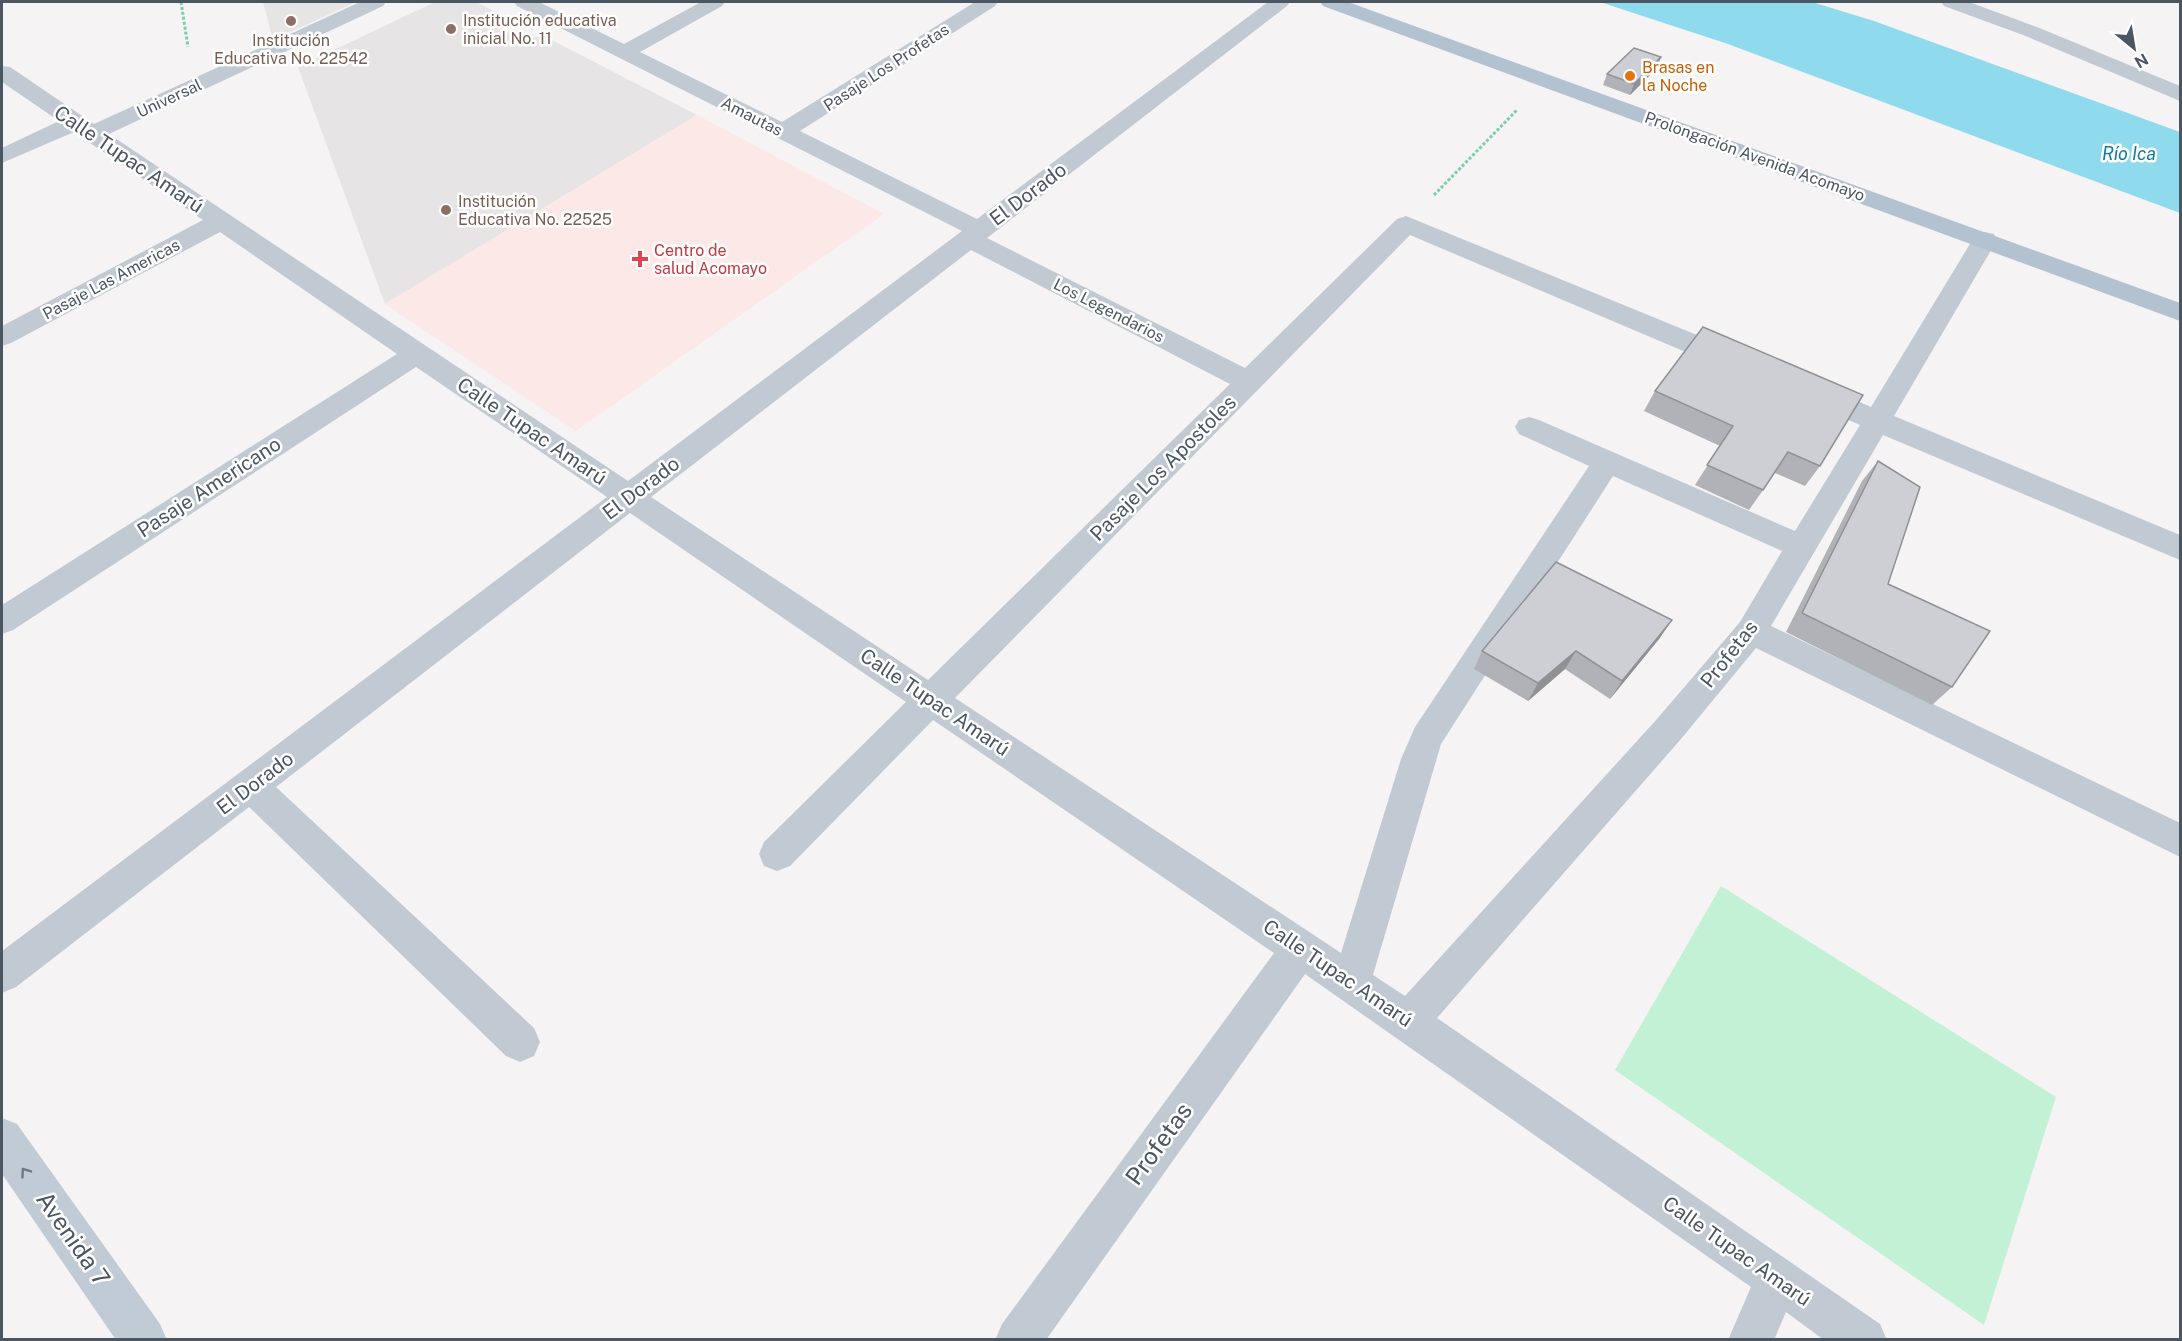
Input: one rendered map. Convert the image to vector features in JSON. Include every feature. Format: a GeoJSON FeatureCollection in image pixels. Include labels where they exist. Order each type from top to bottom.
{"type":"FeatureCollection","features":[{"type":"Feature","properties":{"kind":"main road","name":"Prolongación Avenida Acomayo"},"geometry":{"type":"LineString","coordinates":[[1330,2],[2181,312]]}},
{"type":"Feature","properties":{"kind":"street","name":"Universal"},"geometry":{"type":"LineString","coordinates":[[2,156],[193,87],[376,2]]}},
{"type":"Feature","properties":{"kind":"street","name":"Amautas"},"geometry":{"type":"LineString","coordinates":[[524,2],[783,132],[974,234]]}},
{"type":"Feature","properties":{"kind":"street"},"geometry":{"type":"LineString","coordinates":[[624,52],[715,2]]}},
{"type":"Feature","properties":{"kind":"street","name":"Pasaje Los Profetas"},"geometry":{"type":"LineString","coordinates":[[783,132],[988,2]]}},
{"type":"Feature","properties":{"kind":"street","name":"El Dorado"},"geometry":{"type":"LineString","coordinates":[[2,974],[1280,2]]}},
{"type":"Feature","properties":{"kind":"street"},"geometry":{"type":"LineString","coordinates":[[1951,2],[2030,31],[2181,94]]}},
{"type":"Feature","properties":{"kind":"street","name":"Calle Tupac Amarú"},"geometry":{"type":"LineString","coordinates":[[2,72],[416,354],[1351,982],[1864,1340]]}},
{"type":"Feature","properties":{"kind":"street","name":"Pasaje Las Americas"},"geometry":{"type":"LineString","coordinates":[[2,337],[221,220]]}},
{"type":"Feature","properties":{"kind":"street"},"geometry":{"type":"LineString","coordinates":[[1406,224],[1757,371]]}},
{"type":"Feature","properties":{"kind":"street","name":"Pasaje Los Apostoles"},"geometry":{"type":"LineString","coordinates":[[777,854],[1406,224]]}},
{"type":"Feature","properties":{"kind":"street","name":"Los Legendarios"},"geometry":{"type":"LineString","coordinates":[[974,234],[1249,382]]}},
{"type":"Feature","properties":{"kind":"street","name":"Profetas"},"geometry":{"type":"LineString","coordinates":[[1408,1021],[1669,729],[1750,631],[1985,240]]}},
{"type":"Feature","properties":{"kind":"street","name":"Pasaje Americano"},"geometry":{"type":"LineString","coordinates":[[2,621],[416,354]]}},
{"type":"Feature","properties":{"kind":"street"},"geometry":{"type":"LineString","coordinates":[[1790,385],[2181,548]]}},
{"type":"Feature","properties":{"kind":"street"},"geometry":{"type":"LineString","coordinates":[[1529,427],[1802,547]]}},
{"type":"Feature","properties":{"kind":"street"},"geometry":{"type":"LineString","coordinates":[[1351,982],[1418,759],[1427,737],[1607,462]]}},
{"type":"Feature","properties":{"kind":"street"},"geometry":{"type":"LineString","coordinates":[[1750,631],[2181,841]]}},
{"type":"Feature","properties":{"kind":"street"},"geometry":{"type":"LineString","coordinates":[[251,786],[520,1042]]}},
{"type":"Feature","properties":{"kind":"street","name":"Profetas"},"geometry":{"type":"LineString","coordinates":[[1018,1340],[1301,948]]}},
{"type":"Feature","properties":{"kind":"street","name":"Avenida 7"},"geometry":{"type":"LineString","coordinates":[[2,1139],[144,1340]]}},
{"type":"Feature","properties":{"kind":"street"},"geometry":{"type":"LineString","coordinates":[[1751,1340],[1777,1279]]}},
{"type":"Feature","properties":{"kind":"path"},"geometry":{"type":"LineString","coordinates":[[181,2],[193,87]]}},
{"type":"Feature","properties":{"kind":"path"},"geometry":{"type":"LineString","coordinates":[[1406,224],[1547,80]]}},
{"type":"Feature","properties":{"kind":"shaded area","name":"Institución Educativa No. 22542"},"geometry":{"type":"Polygon","coordinates":[[[263,2],[356,2],[273,40],[263,2]]]}},
{"type":"Feature","properties":{"kind":"shaded area","name":"Institución Educativa No. 22525"},"geometry":{"type":"Polygon","coordinates":[[[435,2],[476,2],[502,15],[498,27],[521,39],[544,36],[697,115],[385,304],[298,67],[435,2]]]}},
{"type":"Feature","properties":{"kind":"shaded area","name":"Centro de salud Acomayo"},"geometry":{"type":"Polygon","coordinates":[[[697,115],[884,214],[576,431],[385,304],[697,115]]]}},
{"type":"Feature","properties":{"kind":"green space"},"geometry":{"type":"Polygon","coordinates":[[[1721,886],[2056,1097],[1984,1325],[1615,1070],[1721,886]]]}},
{"type":"Feature","properties":{"kind":"water","name":"Río Ica"},"geometry":{"type":"Polygon","coordinates":[[[1600,2],[1812,2],[1874,21],[2180,132],[2180,213],[1728,44],[1600,2]]]}},
{"type":"Feature","properties":{"kind":"building"},"geometry":{"type":"Polygon","coordinates":[[[1634,48],[1661,57],[1634,84],[1607,74],[1634,48]]]}},
{"type":"Feature","properties":{"kind":"building"},"geometry":{"type":"Polygon","coordinates":[[[1703,327],[1863,395],[1820,466],[1788,452],[1763,490],[1707,465],[1733,426],[1655,391],[1703,327]]]}},
{"type":"Feature","properties":{"kind":"building"},"geometry":{"type":"Polygon","coordinates":[[[1878,461],[1920,487],[1888,584],[1990,631],[1952,687],[1802,613],[1878,461]]]}},
{"type":"Feature","properties":{"kind":"building"},"geometry":{"type":"Polygon","coordinates":[[[1556,562],[1672,620],[1622,681],[1576,651],[1538,683],[1482,651],[1556,562]]]}},
{"type":"Feature","properties":{"kind":"place","name":"Institución Educativa No. 22542"},"geometry":{"type":"Point","coordinates":[291,21]}},
{"type":"Feature","properties":{"kind":"place","name":"Institución educativa inicial No. 11"},"geometry":{"type":"Point","coordinates":[451,29]}},
{"type":"Feature","properties":{"kind":"place","name":"Brasas en la Noche"},"geometry":{"type":"Point","coordinates":[1630,76]}},
{"type":"Feature","properties":{"kind":"place","name":"Institución Educativa No. 22525"},"geometry":{"type":"Point","coordinates":[446,210]}},
{"type":"Feature","properties":{"kind":"place","name":"Centro de salud Acomayo"},"geometry":{"type":"Point","coordinates":[640,259]}}]}
